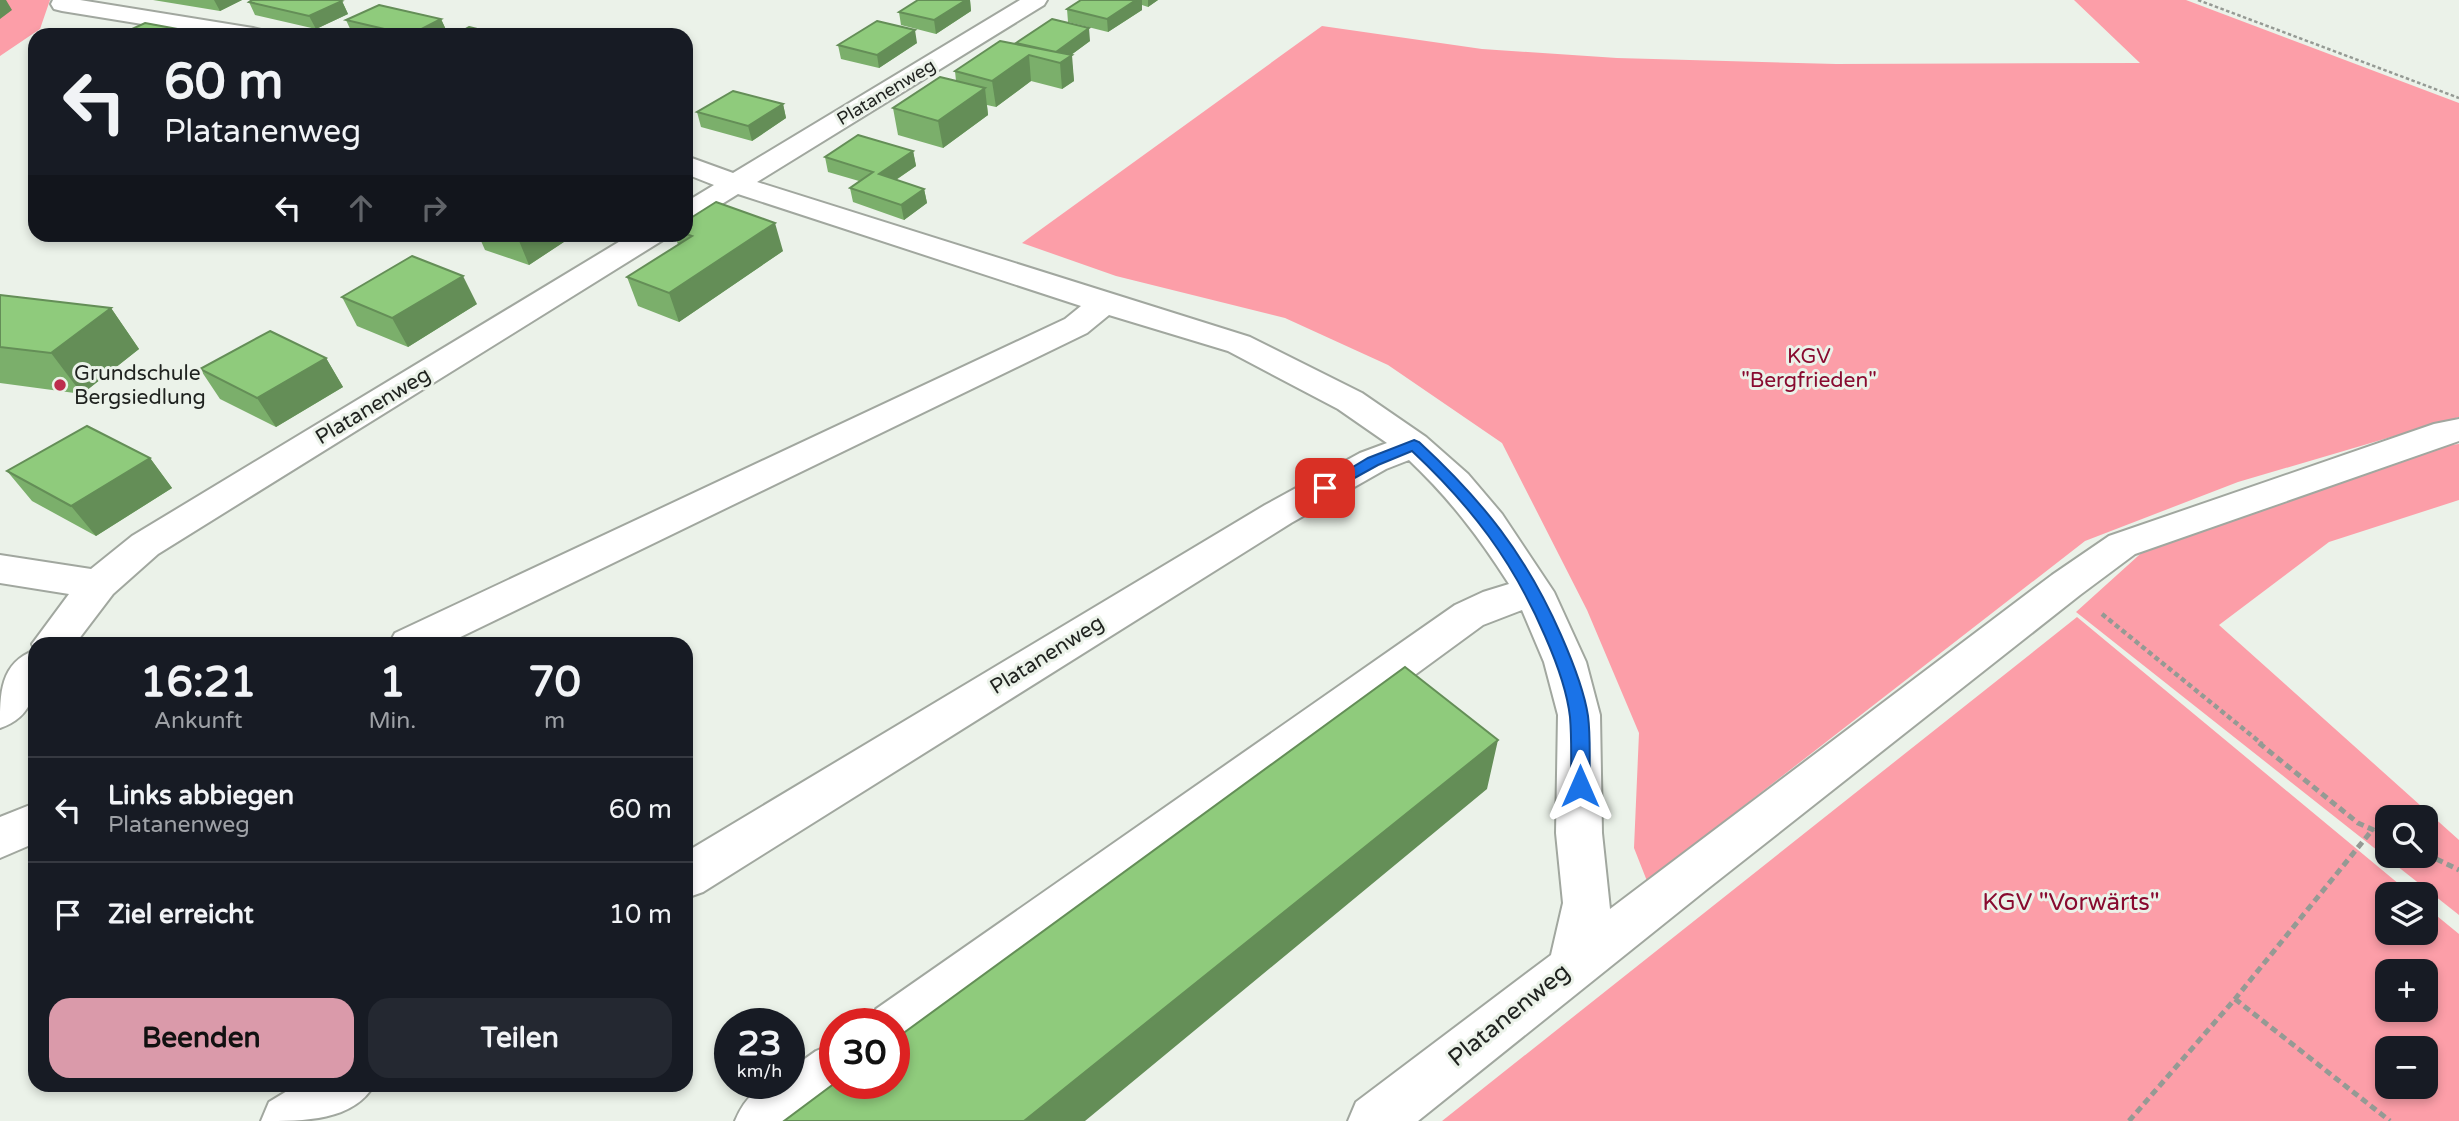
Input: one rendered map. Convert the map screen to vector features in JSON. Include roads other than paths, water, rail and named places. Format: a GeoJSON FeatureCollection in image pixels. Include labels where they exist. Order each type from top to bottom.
{"type":"FeatureCollection","features":[{"type":"Feature","properties":{"kind":"street","name":"Platanenweg"},"geometry":{"type":"LineString","coordinates":[[693,210],[1036,0]]}},
{"type":"Feature","properties":{"kind":"street"},"geometry":{"type":"LineString","coordinates":[[62,4],[210,28]]}},
{"type":"Feature","properties":{"kind":"street"},"geometry":{"type":"LineString","coordinates":[[693,167],[735,184]]}},
{"type":"Feature","properties":{"kind":"street","name":"Platanenweg"},"geometry":{"type":"LineString","coordinates":[[735,184],[1239,344],[1350,401],[1414,445],[1454,483],[1489,523],[1534,592],[1565,662],[1579,715],[1579,833],[1587,904],[1573,968],[1375,1121]]}},
{"type":"Feature","properties":{"kind":"street","name":"Platanenweg"},"geometry":{"type":"LineString","coordinates":[[57,637],[99,584],[145,545],[640,242]]}},
{"type":"Feature","properties":{"kind":"street"},"geometry":{"type":"LineString","coordinates":[[424,637],[1076,326],[1104,303]]}},
{"type":"Feature","properties":{"kind":"street"},"geometry":{"type":"LineString","coordinates":[[1573,968],[2066,584],[2122,545],[2433,436],[2459,430]]}},
{"type":"Feature","properties":{"kind":"street","name":"Platanenweg"},"geometry":{"type":"LineString","coordinates":[[693,873],[1278,514],[1373,461],[1414,445]]}},
{"type":"Feature","properties":{"kind":"street"},"geometry":{"type":"LineString","coordinates":[[0,569],[99,584]]}},
{"type":"Feature","properties":{"kind":"street"},"geometry":{"type":"LineString","coordinates":[[910,1015],[1469,615],[1497,602],[1534,592]]}},
{"type":"Feature","properties":{"kind":"street"},"geometry":{"type":"LineString","coordinates":[[0,711],[28,675]]}},
{"type":"Feature","properties":{"kind":"street"},"geometry":{"type":"LineString","coordinates":[[0,838],[28,825]]}},
{"type":"Feature","properties":{"kind":"street"},"geometry":{"type":"LineString","coordinates":[[762,1121],[819,1080]]}},
{"type":"Feature","properties":{"kind":"street"},"geometry":{"type":"LineString","coordinates":[[288,1121],[336,1092]]}},
{"type":"Feature","properties":{"kind":"place","name":"Grundschule Bergsiedlung"},"geometry":{"type":"Point","coordinates":[60,385]}},
{"type":"Feature","properties":{"kind":"park label","name":"KGV \"Bergfrieden\""},"geometry":{"type":"Point","coordinates":[1809,368]}},
{"type":"Feature","properties":{"kind":"park label","name":"KGV \"Vorwärts\""},"geometry":{"type":"Point","coordinates":[2071,902]}}]}
